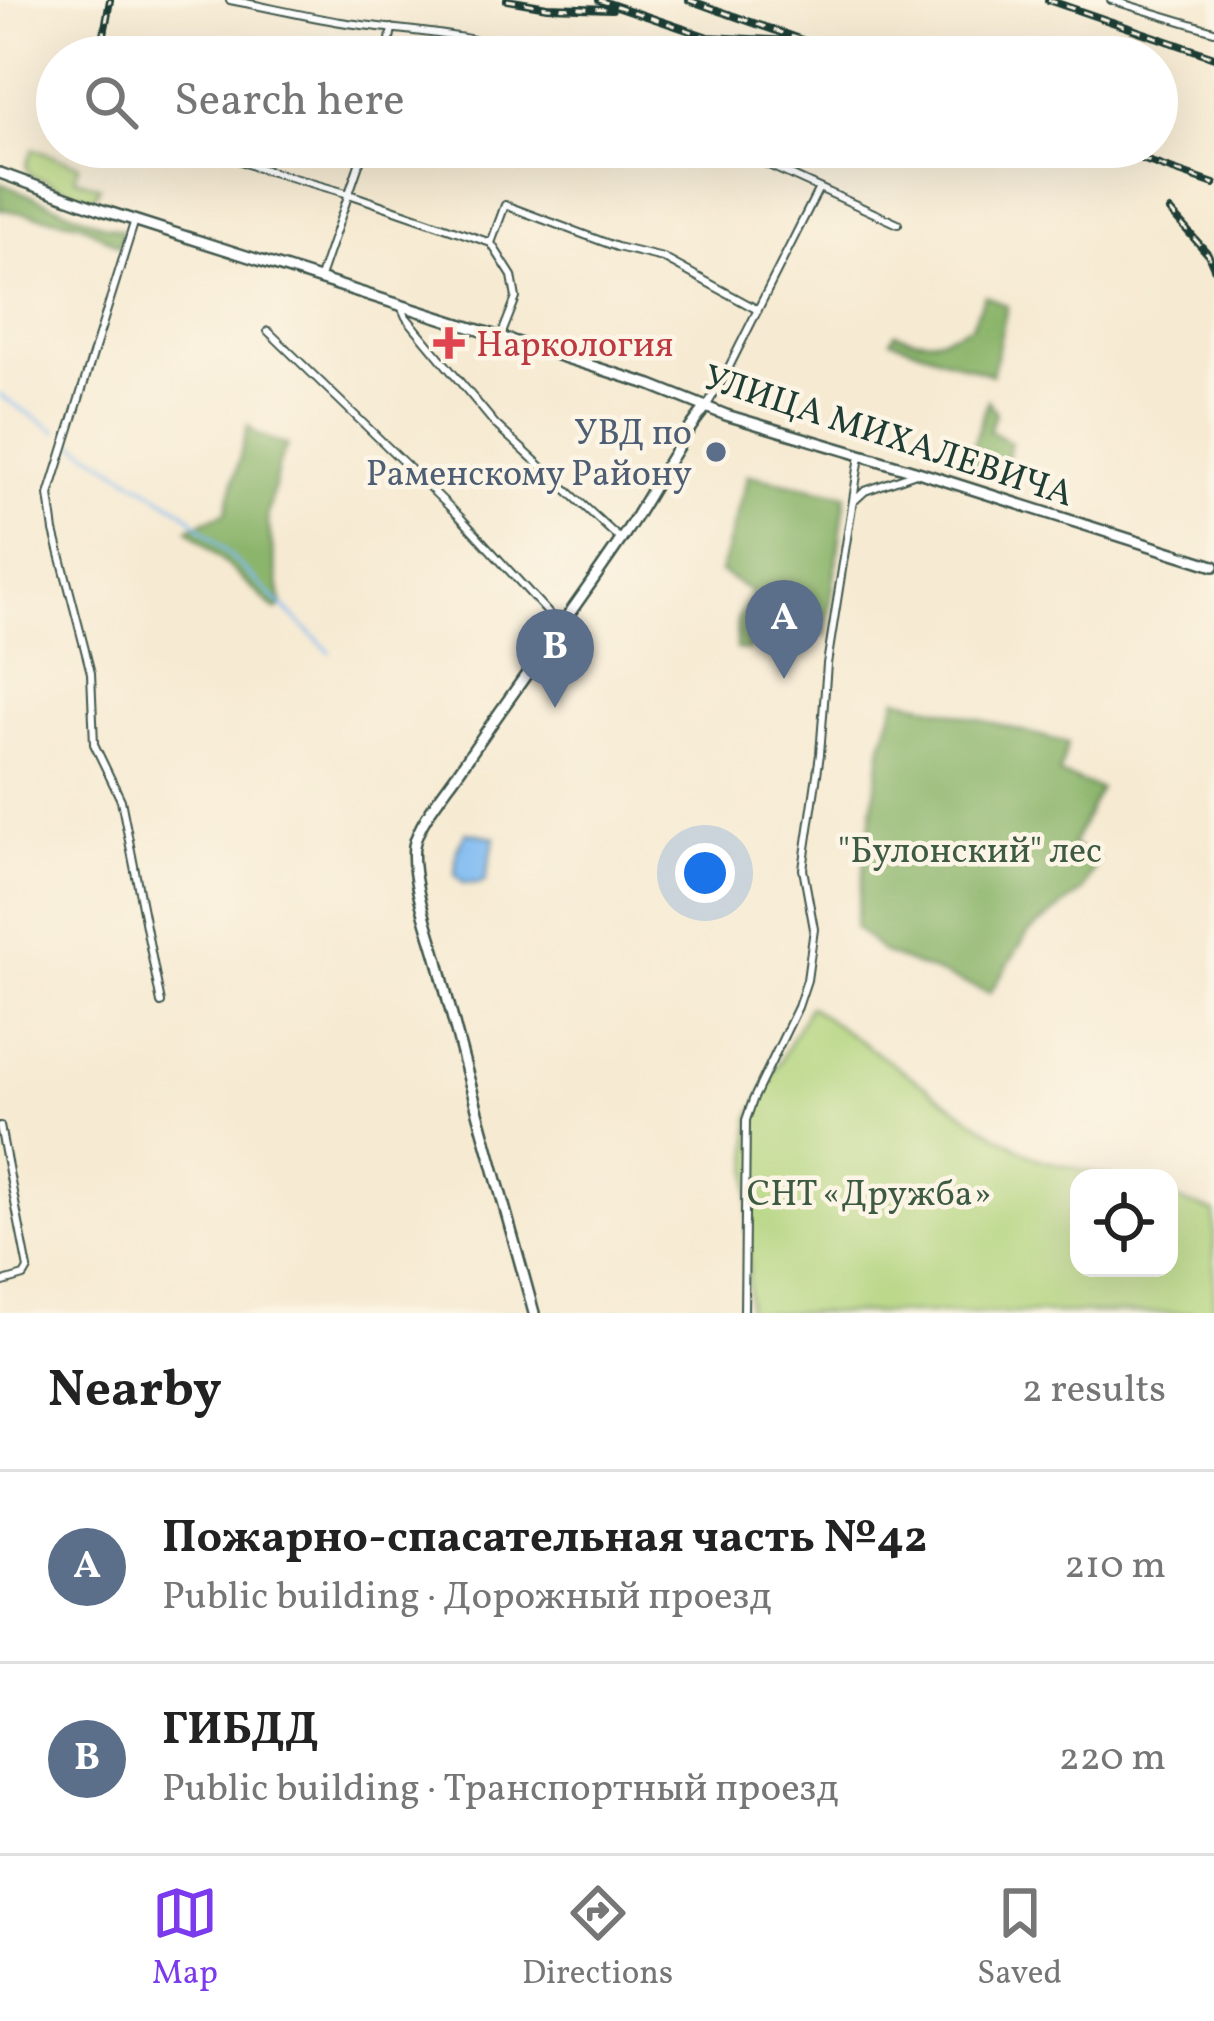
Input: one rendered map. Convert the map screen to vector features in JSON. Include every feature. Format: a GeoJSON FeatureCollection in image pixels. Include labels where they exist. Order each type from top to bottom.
{"type":"FeatureCollection","features":[{"type":"Feature","properties":{"kind":"main road","name":"УЛИЦА МИХАЛЕВИЧА"},"geometry":{"type":"LineString","coordinates":[[0,172],[42,190],[651,385],[706,407],[1214,566]]}},
{"type":"Feature","properties":{"kind":"main road"},"geometry":{"type":"LineString","coordinates":[[534,1313],[416,874],[417,836],[621,540],[706,407]]}},
{"type":"Feature","properties":{"kind":"street"},"geometry":{"type":"LineString","coordinates":[[230,0],[443,36]]}},
{"type":"Feature","properties":{"kind":"street"},"geometry":{"type":"LineString","coordinates":[[1111,0],[1214,31]]}},
{"type":"Feature","properties":{"kind":"street"},"geometry":{"type":"LineString","coordinates":[[391,36],[392,28]]}},
{"type":"Feature","properties":{"kind":"street"},"geometry":{"type":"LineString","coordinates":[[258,168],[491,244],[512,277],[516,298],[500,338]]}},
{"type":"Feature","properties":{"kind":"street"},"geometry":{"type":"LineString","coordinates":[[319,280],[358,168]]}},
{"type":"Feature","properties":{"kind":"street"},"geometry":{"type":"LineString","coordinates":[[775,168],[898,224]]}},
{"type":"Feature","properties":{"kind":"street"},"geometry":{"type":"LineString","coordinates":[[706,407],[819,188]]}},
{"type":"Feature","properties":{"kind":"street"},"geometry":{"type":"LineString","coordinates":[[491,244],[505,205],[617,247],[663,258],[758,310]]}},
{"type":"Feature","properties":{"kind":"street"},"geometry":{"type":"LineString","coordinates":[[135,220],[49,495],[91,674],[94,744],[121,800],[161,1003]]}},
{"type":"Feature","properties":{"kind":"street"},"geometry":{"type":"LineString","coordinates":[[402,308],[495,424],[621,540]]}},
{"type":"Feature","properties":{"kind":"street"},"geometry":{"type":"LineString","coordinates":[[268,331],[460,518],[560,626]]}},
{"type":"Feature","properties":{"kind":"street"},"geometry":{"type":"LineString","coordinates":[[744,1313],[746,1120],[807,980],[814,929],[803,868],[827,664],[860,456]]}},
{"type":"Feature","properties":{"kind":"street"},"geometry":{"type":"LineString","coordinates":[[850,511],[865,491],[918,472]]}},
{"type":"Feature","properties":{"kind":"street"},"geometry":{"type":"LineString","coordinates":[[0,1126],[28,1269],[24,1276],[0,1283]]}},
{"type":"Feature","properties":{"kind":"green space"},"geometry":{"type":"Polygon","coordinates":[[[33,149],[36,168],[78,168],[75,178],[100,187],[93,199],[31,175],[26,166],[33,149]]]}},
{"type":"Feature","properties":{"kind":"green space"},"geometry":{"type":"Polygon","coordinates":[[[0,183],[123,230],[119,246],[80,223],[0,209],[0,183]]]}},
{"type":"Feature","properties":{"kind":"green space"},"geometry":{"type":"Polygon","coordinates":[[[985,295],[1007,306],[992,375],[891,340],[895,333],[934,339],[972,325],[985,295]]]}},
{"type":"Feature","properties":{"kind":"green space"},"geometry":{"type":"Polygon","coordinates":[[[988,400],[996,413],[989,430],[1011,443],[1000,480],[966,467],[988,400]]]}},
{"type":"Feature","properties":{"kind":"green space"},"geometry":{"type":"Polygon","coordinates":[[[248,425],[258,435],[287,445],[267,517],[282,605],[276,610],[188,529],[226,512],[248,425]]]}},
{"type":"Feature","properties":{"kind":"green space"},"geometry":{"type":"Polygon","coordinates":[[[748,475],[846,495],[826,635],[759,633],[749,650],[736,649],[737,621],[752,592],[720,572],[748,475]]]}},
{"type":"Feature","properties":{"kind":"green space","name":"\"Булонский\" лес"},"geometry":{"type":"Polygon","coordinates":[[[897,698],[1068,743],[1059,774],[1100,789],[1072,845],[1098,860],[1083,891],[1028,933],[990,993],[884,953],[855,927],[882,745],[897,698]]]}},
{"type":"Feature","properties":{"kind":"green space","name":"СНТ «Дружба»"},"geometry":{"type":"Polygon","coordinates":[[[809,1006],[990,1131],[1036,1158],[1079,1169],[1070,1169],[1070,1277],[1178,1277],[1178,1200],[1214,1212],[1214,1313],[748,1313],[750,1118],[809,1006]]]}},
{"type":"Feature","properties":{"kind":"water"},"geometry":{"type":"Polygon","coordinates":[[[466,832],[495,837],[485,881],[477,884],[463,883],[455,874],[457,849],[466,832]]]}},
{"type":"Feature","properties":{"kind":"waterway"},"geometry":{"type":"LineString","coordinates":[[0,395],[57,432]]}},
{"type":"Feature","properties":{"kind":"waterway"},"geometry":{"type":"LineString","coordinates":[[72,442],[183,511],[330,652]]}},
{"type":"Feature","properties":{"kind":"railway"},"geometry":{"type":"LineString","coordinates":[[104,36],[110,0]]}},
{"type":"Feature","properties":{"kind":"railway"},"geometry":{"type":"LineString","coordinates":[[507,0],[612,9]]}},
{"type":"Feature","properties":{"kind":"railway"},"geometry":{"type":"LineString","coordinates":[[599,0],[705,36]]}},
{"type":"Feature","properties":{"kind":"railway"},"geometry":{"type":"LineString","coordinates":[[689,0],[791,36]]}},
{"type":"Feature","properties":{"kind":"railway"},"geometry":{"type":"LineString","coordinates":[[1048,0],[1153,36]]}},
{"type":"Feature","properties":{"kind":"railway"},"geometry":{"type":"LineString","coordinates":[[1178,45],[1214,57]]}},
{"type":"Feature","properties":{"kind":"railway"},"geometry":{"type":"LineString","coordinates":[[1168,168],[1214,184]]}},
{"type":"Feature","properties":{"kind":"railway"},"geometry":{"type":"LineString","coordinates":[[1170,211],[1208,254],[1214,268]]}},
{"type":"Feature","properties":{"kind":"place","name":"Наркология"},"geometry":{"type":"Point","coordinates":[449,343]}},
{"type":"Feature","properties":{"kind":"place","name":"УВД по Раменскому Району"},"geometry":{"type":"Point","coordinates":[716,452]}},
{"type":"Feature","properties":{"kind":"place","name":"Пожарно-спасательная часть №42"},"geometry":{"type":"Point","coordinates":[784,679]}},
{"type":"Feature","properties":{"kind":"place","name":"ГИБДД"},"geometry":{"type":"Point","coordinates":[555,708]}}]}
